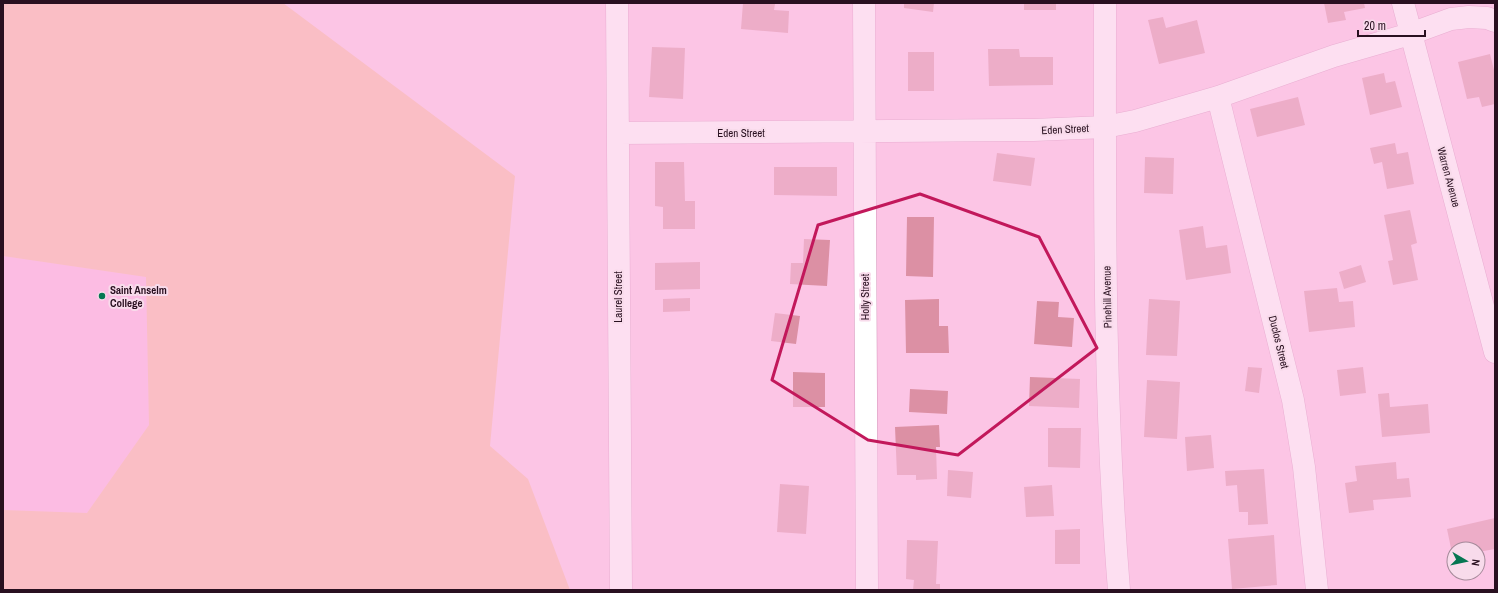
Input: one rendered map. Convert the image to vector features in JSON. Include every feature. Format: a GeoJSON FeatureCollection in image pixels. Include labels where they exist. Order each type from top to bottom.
{"type":"FeatureCollection","features":[{"type":"Feature","properties":{"kind":"street","name":"Laurel Street"},"geometry":{"type":"LineString","coordinates":[[617,3],[621,590]]}},
{"type":"Feature","properties":{"kind":"street","name":"Holly Street"},"geometry":{"type":"LineString","coordinates":[[864,3],[867,590]]}},
{"type":"Feature","properties":{"kind":"street","name":"Pinehill Avenue"},"geometry":{"type":"LineString","coordinates":[[1105,3],[1106,289],[1110,422],[1119,590]]}},
{"type":"Feature","properties":{"kind":"street","name":"Warren Avenue"},"geometry":{"type":"LineString","coordinates":[[1403,3],[1495,352]]}},
{"type":"Feature","properties":{"kind":"street","name":"Eden Street"},"geometry":{"type":"LineString","coordinates":[[618,134],[1033,130],[1105,127],[1135,121],[1218,98],[1334,56],[1410,34],[1451,19],[1469,17],[1487,18],[1495,21]]}},
{"type":"Feature","properties":{"kind":"street","name":"Duclos Street"},"geometry":{"type":"LineString","coordinates":[[1218,98],[1293,400],[1305,474],[1317,590]]}},
{"type":"Feature","properties":{"kind":"highlighted area"},"geometry":{"type":"Polygon","coordinates":[[[920,194],[1039,237],[1097,348],[958,455],[868,440],[772,380],[818,225],[920,194]]]}},
{"type":"Feature","properties":{"kind":"shaded area","name":"Saint Anselm College"},"geometry":{"type":"Polygon","coordinates":[[[3,3],[275,3],[126,590],[3,590],[3,3]]]}},
{"type":"Feature","properties":{"kind":"shaded area"},"geometry":{"type":"Polygon","coordinates":[[[3,3],[283,3],[515,176],[490,446],[528,479],[570,590],[3,590],[3,510],[87,513],[149,425],[146,277],[3,256],[3,3]]]}},
{"type":"Feature","properties":{"kind":"building"},"geometry":{"type":"Polygon","coordinates":[[[743,3],[775,4],[774,10],[789,11],[788,33],[741,29],[743,3]]]}},
{"type":"Feature","properties":{"kind":"building"},"geometry":{"type":"Polygon","coordinates":[[[904,3],[934,3],[933,12],[904,8],[904,3]]]}},
{"type":"Feature","properties":{"kind":"building"},"geometry":{"type":"Polygon","coordinates":[[[1024,3],[1056,3],[1056,10],[1024,10],[1024,3]]]}},
{"type":"Feature","properties":{"kind":"building"},"geometry":{"type":"Polygon","coordinates":[[[1324,3],[1364,3],[1365,8],[1344,12],[1346,20],[1328,23],[1324,3]]]}},
{"type":"Feature","properties":{"kind":"building"},"geometry":{"type":"Polygon","coordinates":[[[1163,17],[1166,28],[1197,20],[1205,53],[1159,64],[1148,20],[1163,17]]]}},
{"type":"Feature","properties":{"kind":"building"},"geometry":{"type":"Polygon","coordinates":[[[652,47],[685,48],[683,99],[649,97],[652,47]]]}},
{"type":"Feature","properties":{"kind":"building"},"geometry":{"type":"Polygon","coordinates":[[[988,49],[1019,49],[1020,57],[1053,57],[1053,85],[989,86],[988,49]]]}},
{"type":"Feature","properties":{"kind":"building"},"geometry":{"type":"Polygon","coordinates":[[[908,52],[934,52],[934,91],[908,91],[908,52]]]}},
{"type":"Feature","properties":{"kind":"building"},"geometry":{"type":"Polygon","coordinates":[[[1490,54],[1495,74],[1495,104],[1482,107],[1479,97],[1467,99],[1458,62],[1490,54]]]}},
{"type":"Feature","properties":{"kind":"building"},"geometry":{"type":"Polygon","coordinates":[[[1384,73],[1386,83],[1395,81],[1402,107],[1370,115],[1362,78],[1384,73]]]}},
{"type":"Feature","properties":{"kind":"building"},"geometry":{"type":"Polygon","coordinates":[[[1298,97],[1305,125],[1257,137],[1250,109],[1298,97]]]}},
{"type":"Feature","properties":{"kind":"building"},"geometry":{"type":"Polygon","coordinates":[[[1395,143],[1397,154],[1408,152],[1414,184],[1387,189],[1382,162],[1374,164],[1370,148],[1395,143]]]}},
{"type":"Feature","properties":{"kind":"building"},"geometry":{"type":"Polygon","coordinates":[[[997,153],[1035,158],[1031,186],[993,181],[997,153]]]}},
{"type":"Feature","properties":{"kind":"building"},"geometry":{"type":"Polygon","coordinates":[[[1145,157],[1174,158],[1173,194],[1144,193],[1145,157]]]}},
{"type":"Feature","properties":{"kind":"building"},"geometry":{"type":"Polygon","coordinates":[[[655,162],[684,162],[685,201],[695,201],[695,229],[663,229],[663,207],[655,206],[655,162]]]}},
{"type":"Feature","properties":{"kind":"building"},"geometry":{"type":"Polygon","coordinates":[[[774,167],[837,167],[837,196],[774,195],[774,167]]]}},
{"type":"Feature","properties":{"kind":"building"},"geometry":{"type":"Polygon","coordinates":[[[1410,210],[1417,243],[1411,245],[1418,280],[1393,285],[1388,261],[1393,260],[1384,215],[1410,210]]]}},
{"type":"Feature","properties":{"kind":"building"},"geometry":{"type":"Polygon","coordinates":[[[907,217],[934,217],[933,277],[906,276],[907,217]]]}},
{"type":"Feature","properties":{"kind":"building"},"geometry":{"type":"Polygon","coordinates":[[[1203,226],[1206,248],[1227,245],[1231,273],[1186,280],[1179,230],[1203,226]]]}},
{"type":"Feature","properties":{"kind":"building"},"geometry":{"type":"Polygon","coordinates":[[[804,239],[830,240],[827,286],[790,284],[791,263],[803,263],[804,239]]]}},
{"type":"Feature","properties":{"kind":"building"},"geometry":{"type":"Polygon","coordinates":[[[700,262],[700,289],[655,290],[655,263],[700,262]]]}},
{"type":"Feature","properties":{"kind":"building"},"geometry":{"type":"Polygon","coordinates":[[[1361,265],[1366,282],[1344,289],[1339,272],[1361,265]]]}},
{"type":"Feature","properties":{"kind":"building"},"geometry":{"type":"Polygon","coordinates":[[[1337,288],[1339,302],[1353,301],[1355,327],[1309,332],[1304,291],[1337,288]]]}},
{"type":"Feature","properties":{"kind":"building"},"geometry":{"type":"Polygon","coordinates":[[[690,298],[690,311],[663,312],[663,299],[690,298]]]}},
{"type":"Feature","properties":{"kind":"building"},"geometry":{"type":"Polygon","coordinates":[[[939,299],[939,326],[948,326],[949,353],[906,353],[905,300],[939,299]]]}},
{"type":"Feature","properties":{"kind":"building"},"geometry":{"type":"Polygon","coordinates":[[[1149,299],[1180,301],[1177,356],[1146,355],[1149,299]]]}},
{"type":"Feature","properties":{"kind":"building"},"geometry":{"type":"Polygon","coordinates":[[[1037,301],[1059,302],[1058,317],[1074,318],[1072,347],[1034,344],[1037,301]]]}},
{"type":"Feature","properties":{"kind":"building"},"geometry":{"type":"Polygon","coordinates":[[[775,313],[800,316],[796,344],[771,341],[775,313]]]}},
{"type":"Feature","properties":{"kind":"building"},"geometry":{"type":"Polygon","coordinates":[[[1248,367],[1262,368],[1259,393],[1245,391],[1248,367]]]}},
{"type":"Feature","properties":{"kind":"building"},"geometry":{"type":"Polygon","coordinates":[[[1363,367],[1366,393],[1340,396],[1337,370],[1363,367]]]}},
{"type":"Feature","properties":{"kind":"building"},"geometry":{"type":"Polygon","coordinates":[[[793,372],[825,373],[825,407],[793,407],[793,372]]]}},
{"type":"Feature","properties":{"kind":"building"},"geometry":{"type":"Polygon","coordinates":[[[1030,377],[1080,379],[1079,408],[1029,406],[1030,377]]]}},
{"type":"Feature","properties":{"kind":"building"},"geometry":{"type":"Polygon","coordinates":[[[1147,380],[1180,382],[1177,439],[1144,437],[1147,380]]]}},
{"type":"Feature","properties":{"kind":"building"},"geometry":{"type":"Polygon","coordinates":[[[910,389],[948,391],[947,414],[909,412],[910,389]]]}},
{"type":"Feature","properties":{"kind":"building"},"geometry":{"type":"Polygon","coordinates":[[[1389,393],[1390,407],[1428,404],[1430,433],[1382,437],[1378,394],[1389,393]]]}},
{"type":"Feature","properties":{"kind":"building"},"geometry":{"type":"Polygon","coordinates":[[[939,425],[940,447],[936,447],[937,479],[916,480],[916,475],[897,475],[895,427],[939,425]]]}},
{"type":"Feature","properties":{"kind":"building"},"geometry":{"type":"Polygon","coordinates":[[[1048,428],[1081,428],[1080,468],[1048,467],[1048,428]]]}},
{"type":"Feature","properties":{"kind":"building"},"geometry":{"type":"Polygon","coordinates":[[[1211,435],[1214,468],[1187,471],[1185,437],[1211,435]]]}},
{"type":"Feature","properties":{"kind":"building"},"geometry":{"type":"Polygon","coordinates":[[[1396,462],[1397,479],[1409,478],[1411,497],[1373,500],[1374,510],[1349,513],[1345,483],[1357,481],[1355,466],[1396,462]]]}},
{"type":"Feature","properties":{"kind":"building"},"geometry":{"type":"Polygon","coordinates":[[[1264,469],[1268,524],[1248,525],[1248,512],[1239,512],[1237,485],[1226,486],[1225,471],[1264,469]]]}},
{"type":"Feature","properties":{"kind":"building"},"geometry":{"type":"Polygon","coordinates":[[[948,470],[973,472],[971,498],[947,496],[948,470]]]}},
{"type":"Feature","properties":{"kind":"building"},"geometry":{"type":"Polygon","coordinates":[[[780,484],[809,486],[806,534],[777,532],[780,484]]]}},
{"type":"Feature","properties":{"kind":"building"},"geometry":{"type":"Polygon","coordinates":[[[1052,485],[1054,516],[1026,517],[1024,487],[1052,485]]]}},
{"type":"Feature","properties":{"kind":"building"},"geometry":{"type":"Polygon","coordinates":[[[1495,518],[1495,549],[1486,551],[1486,541],[1449,541],[1447,529],[1495,518]]]}},
{"type":"Feature","properties":{"kind":"building"},"geometry":{"type":"Polygon","coordinates":[[[1080,529],[1080,564],[1055,564],[1055,530],[1080,529]]]}},
{"type":"Feature","properties":{"kind":"building"},"geometry":{"type":"Polygon","coordinates":[[[1274,535],[1277,585],[1232,589],[1228,539],[1274,535]]]}},
{"type":"Feature","properties":{"kind":"building"},"geometry":{"type":"Polygon","coordinates":[[[907,540],[938,541],[936,584],[940,584],[940,590],[913,590],[914,580],[906,579],[907,540]]]}},
{"type":"Feature","properties":{"kind":"place","name":"Saint Anselm College"},"geometry":{"type":"Point","coordinates":[102,296]}}]}
